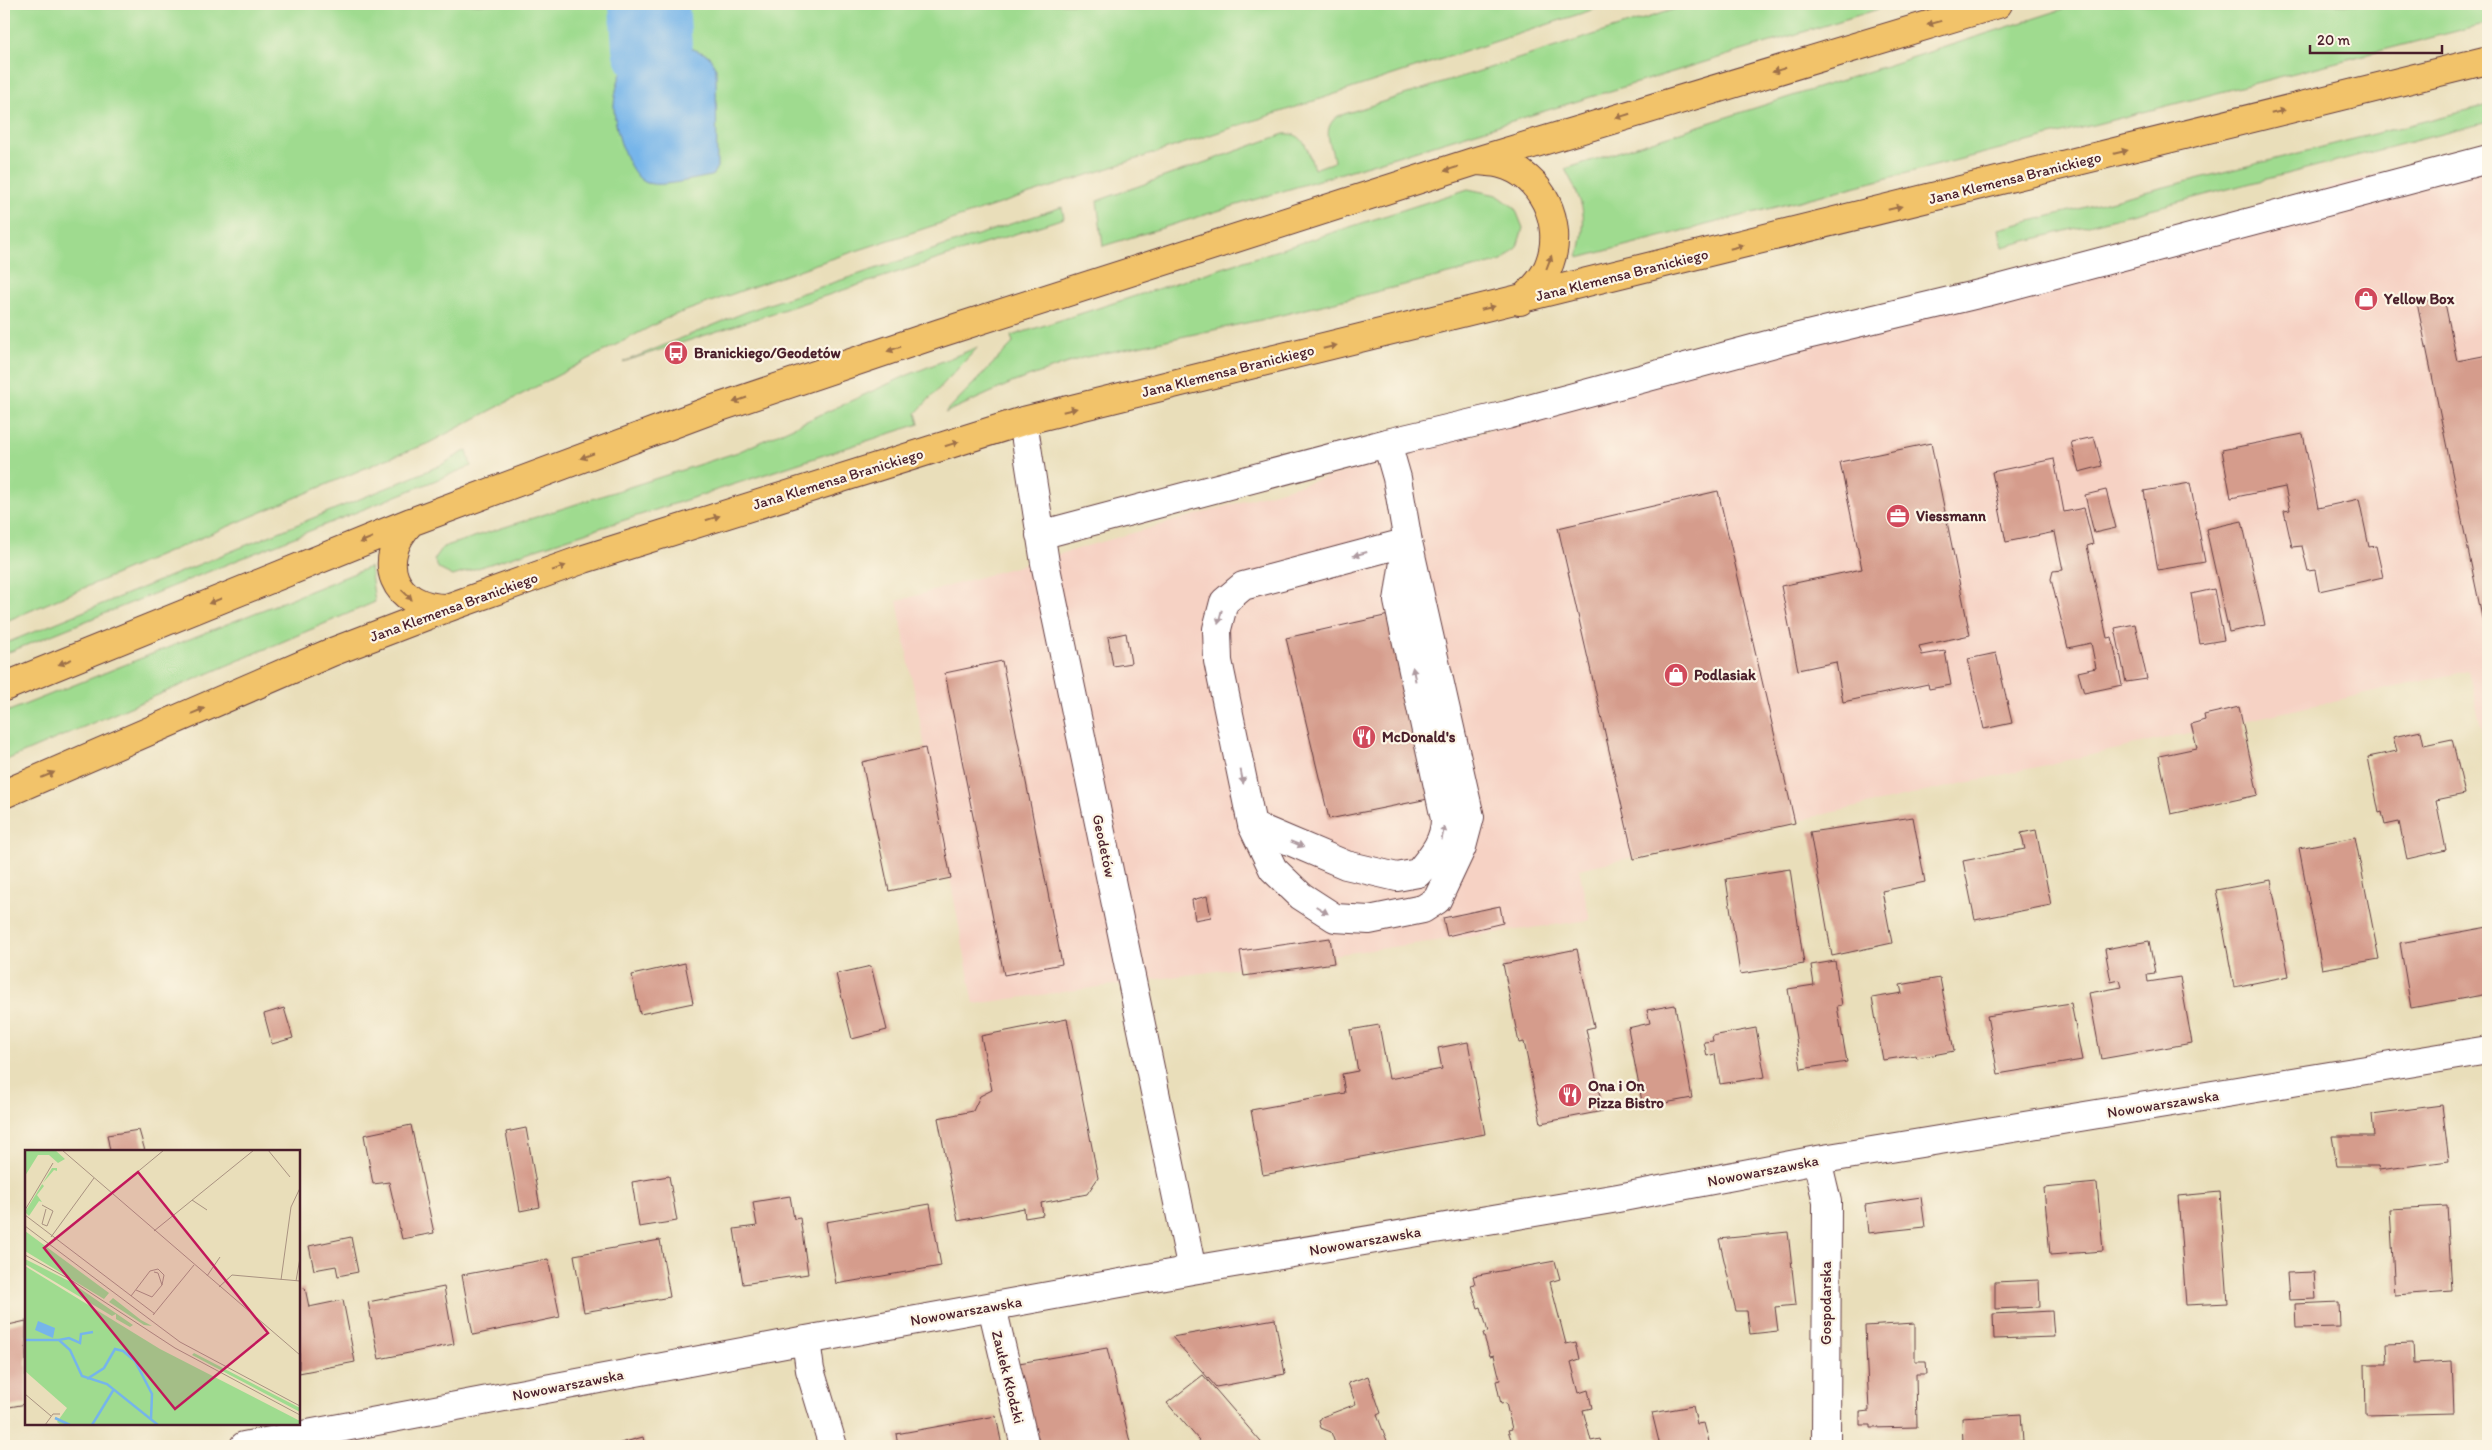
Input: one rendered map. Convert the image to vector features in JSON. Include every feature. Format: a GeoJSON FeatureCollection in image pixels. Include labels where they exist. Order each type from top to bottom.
{"type":"FeatureCollection","features":[{"type":"Feature","properties":{"kind":"main road"},"geometry":{"type":"LineString","coordinates":[[4,687],[411,522],[721,407],[940,333],[1476,160],[1998,4]]}},
{"type":"Feature","properties":{"kind":"main road","name":"Jana Klemensa Branickiego"},"geometry":{"type":"LineString","coordinates":[[4,794],[332,652],[447,608],[584,559],[1023,421],[1520,301],[2488,60]]}},
{"type":"Feature","properties":{"kind":"main road"},"geometry":{"type":"LineString","coordinates":[[1476,160],[1501,164],[1523,174],[1541,192],[1552,214],[1555,238],[1550,262],[1538,284],[1520,301]]}},
{"type":"Feature","properties":{"kind":"main road"},"geometry":{"type":"LineString","coordinates":[[411,522],[400,534],[393,548],[391,564],[395,579],[403,592],[416,603],[431,608],[447,608]]}},
{"type":"Feature","properties":{"kind":"street"},"geometry":{"type":"LineString","coordinates":[[1040,535],[1387,443],[1507,415],[1786,340],[1987,292],[2488,159]]}},
{"type":"Feature","properties":{"kind":"street","name":"Geodetów"},"geometry":{"type":"LineString","coordinates":[[1023,421],[1040,535],[1192,1270]]}},
{"type":"Feature","properties":{"kind":"street"},"geometry":{"type":"LineString","coordinates":[[1387,443],[1397,478],[1408,542],[1470,817],[1462,847],[1437,900],[1423,910],[1369,920],[1335,918],[1301,896],[1272,869],[1252,825],[1218,661],[1217,629],[1224,602],[1243,586],[1408,542]]}},
{"type":"Feature","properties":{"kind":"street"},"geometry":{"type":"LineString","coordinates":[[1252,825],[1346,865],[1397,877],[1418,873],[1439,847],[1445,832],[1445,819],[1398,601],[1408,542]]}},
{"type":"Feature","properties":{"kind":"street","name":"Nowowarszawska"},"geometry":{"type":"LineString","coordinates":[[244,1446],[806,1340],[1192,1270],[1543,1211],[1817,1160],[2488,1050]]}},
{"type":"Feature","properties":{"kind":"street","name":"Gospodarska"},"geometry":{"type":"LineString","coordinates":[[1817,1160],[1827,1202],[1826,1446]]}},
{"type":"Feature","properties":{"kind":"street","name":"Zaułek Kłodzki"},"geometry":{"type":"LineString","coordinates":[[992,1307],[1025,1446]]}},
{"type":"Feature","properties":{"kind":"street"},"geometry":{"type":"LineString","coordinates":[[806,1340],[810,1370],[833,1446]]}},
{"type":"Feature","properties":{"kind":"shaded area"},"geometry":{"type":"Polygon","coordinates":[[[2488,142],[2488,758],[2468,671],[1579,869],[1590,920],[974,1004],[897,601],[2488,142]]]}},
{"type":"Feature","properties":{"kind":"green space"},"geometry":{"type":"Polygon","coordinates":[[[4,4],[1610,4],[813,265],[669,317],[427,444],[384,460],[4,622],[4,4]]]}},
{"type":"Feature","properties":{"kind":"green space"},"geometry":{"type":"Polygon","coordinates":[[[1691,4],[1895,4],[1103,246],[1097,201],[1284,134],[1297,136],[1302,140],[1308,150],[1314,169],[1334,162],[1328,132],[1333,121],[1338,116],[1691,4]]]}},
{"type":"Feature","properties":{"kind":"green space"},"geometry":{"type":"Polygon","coordinates":[[[2079,4],[2488,4],[2488,23],[1578,258],[1583,231],[1583,212],[1577,193],[1565,169],[2079,4]]]}},
{"type":"Feature","properties":{"kind":"green space"},"geometry":{"type":"Polygon","coordinates":[[[2488,105],[2488,122],[2003,247],[1999,229],[2488,105]]]}},
{"type":"Feature","properties":{"kind":"green space"},"geometry":{"type":"Polygon","coordinates":[[[1468,189],[1497,195],[1515,208],[1523,228],[1517,247],[1502,261],[1265,319],[1082,358],[1014,382],[945,413],[1013,343],[1011,336],[1468,189]]]}},
{"type":"Feature","properties":{"kind":"green space"},"geometry":{"type":"Polygon","coordinates":[[[1062,207],[1064,218],[623,362],[751,310],[1062,207]]]}},
{"type":"Feature","properties":{"kind":"green space"},"geometry":{"type":"Polygon","coordinates":[[[978,347],[916,413],[919,424],[453,576],[439,569],[434,560],[443,547],[738,452],[908,375],[978,347]]]}},
{"type":"Feature","properties":{"kind":"green space"},"geometry":{"type":"Polygon","coordinates":[[[467,450],[471,466],[4,654],[4,644],[394,485],[441,465],[467,450]]]}},
{"type":"Feature","properties":{"kind":"green space"},"geometry":{"type":"Polygon","coordinates":[[[370,567],[375,602],[4,761],[4,713],[370,567]]]}},
{"type":"Feature","properties":{"kind":"water"},"geometry":{"type":"Polygon","coordinates":[[[652,47],[693,49],[708,55],[716,68],[717,167],[712,176],[670,184],[653,184],[647,183],[633,171],[623,148],[616,124],[614,104],[616,89],[621,72],[628,61],[652,47]]]}},
{"type":"Feature","properties":{"kind":"building"},"geometry":{"type":"Polygon","coordinates":[[[2444,298],[2457,361],[2488,355],[2488,646],[2417,303],[2444,298]]]}},
{"type":"Feature","properties":{"kind":"building"},"geometry":{"type":"Polygon","coordinates":[[[2303,434],[2318,508],[2359,499],[2369,547],[2376,546],[2383,577],[2319,591],[2315,570],[2308,571],[2302,546],[2292,547],[2284,511],[2290,510],[2285,487],[2231,498],[2222,450],[2303,434]]]}},
{"type":"Feature","properties":{"kind":"building"},"geometry":{"type":"Polygon","coordinates":[[[2094,437],[2102,466],[2079,472],[2071,442],[2094,437]]]}},
{"type":"Feature","properties":{"kind":"building","name":"Viessmann"},"geometry":{"type":"Polygon","coordinates":[[[1931,443],[1970,635],[1919,646],[1922,655],[1945,651],[1951,685],[1929,689],[1928,684],[1843,702],[1836,662],[1798,670],[1781,586],[1862,569],[1840,462],[1931,443]]]}},
{"type":"Feature","properties":{"kind":"building"},"geometry":{"type":"Polygon","coordinates":[[[2054,459],[2064,512],[2084,508],[2093,544],[2087,546],[2107,638],[2112,637],[2122,685],[2084,693],[2078,672],[2096,668],[2091,643],[2068,648],[2051,579],[2053,571],[2063,570],[2055,532],[2006,542],[1992,472],[2054,459]]]}},
{"type":"Feature","properties":{"kind":"building"},"geometry":{"type":"Polygon","coordinates":[[[2190,483],[2205,562],[2158,570],[2144,491],[2190,483]]]}},
{"type":"Feature","properties":{"kind":"building"},"geometry":{"type":"Polygon","coordinates":[[[2106,490],[2116,528],[2094,533],[2085,495],[2106,490]]]}},
{"type":"Feature","properties":{"kind":"building","name":"Podlasiak"},"geometry":{"type":"Polygon","coordinates":[[[1718,491],[1795,823],[1634,859],[1558,528],[1718,491]]]}},
{"type":"Feature","properties":{"kind":"building"},"geometry":{"type":"Polygon","coordinates":[[[2242,521],[2265,625],[2229,632],[2206,529],[2242,521]]]}},
{"type":"Feature","properties":{"kind":"building"},"geometry":{"type":"Polygon","coordinates":[[[2214,589],[2224,640],[2200,644],[2191,594],[2214,589]]]}},
{"type":"Feature","properties":{"kind":"building","name":"McDonald's"},"geometry":{"type":"Polygon","coordinates":[[[1389,615],[1433,798],[1329,819],[1286,638],[1389,615]]]}},
{"type":"Feature","properties":{"kind":"building"},"geometry":{"type":"Polygon","coordinates":[[[2135,624],[2147,679],[2126,682],[2115,628],[2135,624]]]}},
{"type":"Feature","properties":{"kind":"building"},"geometry":{"type":"Polygon","coordinates":[[[1126,633],[1131,663],[1113,666],[1108,637],[1126,633]]]}},
{"type":"Feature","properties":{"kind":"building"},"geometry":{"type":"Polygon","coordinates":[[[1996,653],[2012,723],[1984,729],[1968,659],[1996,653]]]}},
{"type":"Feature","properties":{"kind":"building"},"geometry":{"type":"Polygon","coordinates":[[[1002,661],[1062,964],[1004,975],[945,673],[1002,661]]]}},
{"type":"Feature","properties":{"kind":"building"},"geometry":{"type":"Polygon","coordinates":[[[2239,707],[2258,795],[2171,814],[2159,756],[2197,748],[2191,724],[2205,720],[2204,715],[2239,707]]]}},
{"type":"Feature","properties":{"kind":"building"},"geometry":{"type":"Polygon","coordinates":[[[2421,731],[2424,745],[2452,739],[2465,794],[2436,800],[2446,850],[2407,859],[2399,822],[2385,825],[2382,812],[2379,813],[2368,757],[2397,751],[2393,737],[2421,731]]]}},
{"type":"Feature","properties":{"kind":"building"},"geometry":{"type":"Polygon","coordinates":[[[925,748],[951,878],[889,891],[862,762],[925,748]]]}},
{"type":"Feature","properties":{"kind":"building"},"geometry":{"type":"Polygon","coordinates":[[[1913,817],[1925,882],[1882,891],[1892,943],[1832,956],[1810,832],[1913,817]]]}},
{"type":"Feature","properties":{"kind":"building"},"geometry":{"type":"Polygon","coordinates":[[[2036,830],[2051,905],[1975,920],[1963,861],[2025,849],[2021,833],[2036,830]]]}},
{"type":"Feature","properties":{"kind":"building"},"geometry":{"type":"Polygon","coordinates":[[[2355,837],[2379,959],[2322,969],[2299,848],[2355,837]]]}},
{"type":"Feature","properties":{"kind":"building"},"geometry":{"type":"Polygon","coordinates":[[[1790,869],[1804,964],[1740,974],[1726,879],[1790,869]]]}},
{"type":"Feature","properties":{"kind":"building"},"geometry":{"type":"Polygon","coordinates":[[[2271,880],[2289,976],[2234,987],[2216,890],[2271,880]]]}},
{"type":"Feature","properties":{"kind":"building"},"geometry":{"type":"Polygon","coordinates":[[[1207,896],[1211,917],[1195,920],[1192,900],[1207,896]]]}},
{"type":"Feature","properties":{"kind":"building"},"geometry":{"type":"Polygon","coordinates":[[[1500,906],[1503,923],[1447,936],[1443,918],[1500,906]]]}},
{"type":"Feature","properties":{"kind":"building"},"geometry":{"type":"Polygon","coordinates":[[[2488,927],[2488,994],[2411,1008],[2400,943],[2488,927]]]}},
{"type":"Feature","properties":{"kind":"building"},"geometry":{"type":"Polygon","coordinates":[[[1330,938],[1334,963],[1244,976],[1240,951],[1330,938]]]}},
{"type":"Feature","properties":{"kind":"building"},"geometry":{"type":"Polygon","coordinates":[[[2149,941],[2155,973],[2147,974],[2148,982],[2180,977],[2192,1043],[2101,1059],[2089,993],[2122,987],[2120,980],[2111,982],[2105,949],[2149,941]]]}},
{"type":"Feature","properties":{"kind":"building"},"geometry":{"type":"Polygon","coordinates":[[[1577,949],[1594,1027],[1586,1029],[1603,1111],[1541,1123],[1524,1042],[1519,1043],[1503,964],[1577,949]]]}},
{"type":"Feature","properties":{"kind":"building"},"geometry":{"type":"Polygon","coordinates":[[[1835,961],[1842,1005],[1837,1006],[1847,1062],[1801,1069],[1788,989],[1814,985],[1811,965],[1835,961]]]}},
{"type":"Feature","properties":{"kind":"building"},"geometry":{"type":"Polygon","coordinates":[[[685,963],[693,1003],[640,1014],[632,975],[685,963]]]}},
{"type":"Feature","properties":{"kind":"building"},"geometry":{"type":"Polygon","coordinates":[[[871,966],[887,1030],[852,1039],[836,974],[871,966]]]}},
{"type":"Feature","properties":{"kind":"building"},"geometry":{"type":"Polygon","coordinates":[[[1940,978],[1954,1051],[1917,1058],[1916,1055],[1883,1060],[1872,998],[1902,993],[1900,985],[1940,978]]]}},
{"type":"Feature","properties":{"kind":"building"},"geometry":{"type":"Polygon","coordinates":[[[2071,1003],[2082,1060],[1998,1074],[1987,1016],[2071,1003]]]}},
{"type":"Feature","properties":{"kind":"building"},"geometry":{"type":"Polygon","coordinates":[[[1675,1005],[1692,1098],[1643,1107],[1628,1028],[1650,1023],[1647,1010],[1675,1005]]]}},
{"type":"Feature","properties":{"kind":"building"},"geometry":{"type":"Polygon","coordinates":[[[284,1008],[293,1038],[272,1044],[264,1014],[284,1008]]]}},
{"type":"Feature","properties":{"kind":"building"},"geometry":{"type":"Polygon","coordinates":[[[1067,1019],[1098,1178],[1087,1194],[1041,1203],[1043,1215],[1025,1218],[1024,1208],[958,1221],[938,1118],[973,1111],[980,1096],[992,1090],[981,1036],[1067,1019]]]}},
{"type":"Feature","properties":{"kind":"building"},"geometry":{"type":"Polygon","coordinates":[[[1379,1025],[1389,1079],[1442,1069],[1438,1048],[1468,1042],[1485,1134],[1263,1175],[1251,1110],[1345,1093],[1342,1074],[1358,1071],[1350,1030],[1379,1025]]]}},
{"type":"Feature","properties":{"kind":"building"},"geometry":{"type":"Polygon","coordinates":[[[1756,1028],[1765,1077],[1720,1084],[1715,1054],[1707,1056],[1704,1042],[1713,1041],[1712,1036],[1756,1028]]]}},
{"type":"Feature","properties":{"kind":"building"},"geometry":{"type":"Polygon","coordinates":[[[2442,1105],[2449,1161],[2379,1170],[2378,1166],[2337,1166],[2332,1136],[2374,1136],[2372,1114],[2442,1105]]]}},
{"type":"Feature","properties":{"kind":"building"},"geometry":{"type":"Polygon","coordinates":[[[411,1125],[434,1233],[402,1239],[389,1182],[373,1184],[364,1135],[411,1125]]]}},
{"type":"Feature","properties":{"kind":"building"},"geometry":{"type":"Polygon","coordinates":[[[526,1128],[540,1207],[520,1211],[506,1132],[526,1128]]]}},
{"type":"Feature","properties":{"kind":"building"},"geometry":{"type":"Polygon","coordinates":[[[139,1130],[145,1150],[110,1150],[107,1135],[139,1130]]]}},
{"type":"Feature","properties":{"kind":"building"},"geometry":{"type":"Polygon","coordinates":[[[669,1176],[677,1221],[639,1227],[632,1182],[669,1176]]]}},
{"type":"Feature","properties":{"kind":"building"},"geometry":{"type":"Polygon","coordinates":[[[2097,1183],[2103,1251],[2050,1255],[2044,1188],[2097,1183]]]}},
{"type":"Feature","properties":{"kind":"building"},"geometry":{"type":"Polygon","coordinates":[[[2220,1192],[2228,1303],[2186,1305],[2178,1196],[2220,1192]]]}},
{"type":"Feature","properties":{"kind":"building"},"geometry":{"type":"Polygon","coordinates":[[[790,1196],[794,1219],[800,1218],[808,1274],[743,1284],[734,1229],[757,1226],[753,1202],[790,1196]]]}},
{"type":"Feature","properties":{"kind":"building"},"geometry":{"type":"Polygon","coordinates":[[[1921,1197],[1925,1227],[1868,1233],[1865,1205],[1921,1197]]]}},
{"type":"Feature","properties":{"kind":"building"},"geometry":{"type":"Polygon","coordinates":[[[930,1204],[941,1266],[836,1284],[826,1222],[930,1204]]]}},
{"type":"Feature","properties":{"kind":"building"},"geometry":{"type":"Polygon","coordinates":[[[2447,1206],[2452,1291],[2395,1295],[2390,1209],[2447,1206]]]}},
{"type":"Feature","properties":{"kind":"building"},"geometry":{"type":"Polygon","coordinates":[[[1788,1232],[1796,1305],[1775,1307],[1778,1331],[1750,1334],[1747,1311],[1736,1311],[1719,1239],[1788,1232]]]}},
{"type":"Feature","properties":{"kind":"building"},"geometry":{"type":"Polygon","coordinates":[[[351,1237],[358,1272],[338,1276],[336,1266],[314,1270],[309,1246],[351,1237]]]}},
{"type":"Feature","properties":{"kind":"building"},"geometry":{"type":"Polygon","coordinates":[[[660,1240],[670,1297],[584,1312],[574,1255],[660,1240]]]}},
{"type":"Feature","properties":{"kind":"building"},"geometry":{"type":"Polygon","coordinates":[[[548,1259],[560,1317],[473,1335],[462,1275],[548,1259]]]}},
{"type":"Feature","properties":{"kind":"building"},"geometry":{"type":"Polygon","coordinates":[[[1555,1261],[1560,1279],[1550,1282],[1566,1344],[1576,1342],[1580,1359],[1571,1362],[1579,1393],[1588,1390],[1592,1408],[1583,1410],[1591,1441],[1600,1439],[1602,1446],[1513,1446],[1508,1430],[1512,1429],[1506,1403],[1501,1404],[1496,1381],[1500,1380],[1494,1355],[1490,1356],[1483,1333],[1488,1332],[1481,1307],[1478,1308],[1471,1285],[1475,1284],[1473,1276],[1555,1261]]]}},
{"type":"Feature","properties":{"kind":"building"},"geometry":{"type":"Polygon","coordinates":[[[2314,1272],[2316,1299],[2289,1300],[2287,1273],[2314,1272]]]}},
{"type":"Feature","properties":{"kind":"building"},"geometry":{"type":"Polygon","coordinates":[[[2039,1280],[2040,1307],[1995,1309],[1995,1282],[2039,1280]]]}},
{"type":"Feature","properties":{"kind":"building"},"geometry":{"type":"Polygon","coordinates":[[[444,1287],[454,1344],[379,1359],[368,1302],[444,1287]]]}},
{"type":"Feature","properties":{"kind":"building"},"geometry":{"type":"Polygon","coordinates":[[[305,1288],[309,1307],[343,1300],[355,1362],[300,1373],[300,1289],[305,1288]]]}},
{"type":"Feature","properties":{"kind":"building"},"geometry":{"type":"Polygon","coordinates":[[[2339,1302],[2340,1327],[2296,1328],[2295,1304],[2339,1302]]]}},
{"type":"Feature","properties":{"kind":"building"},"geometry":{"type":"Polygon","coordinates":[[[2052,1311],[2054,1337],[1994,1339],[1993,1314],[2052,1311]]]}},
{"type":"Feature","properties":{"kind":"building"},"geometry":{"type":"Polygon","coordinates":[[[1275,1319],[1285,1374],[1216,1387],[1172,1337],[1275,1319]]]}},
{"type":"Feature","properties":{"kind":"building"},"geometry":{"type":"Polygon","coordinates":[[[25,1321],[25,1404],[4,1408],[4,1326],[25,1321]]]}},
{"type":"Feature","properties":{"kind":"building"},"geometry":{"type":"Polygon","coordinates":[[[1915,1323],[1915,1361],[1926,1361],[1927,1374],[1916,1374],[1917,1427],[1871,1428],[1871,1425],[1860,1425],[1860,1412],[1869,1411],[1865,1326],[1915,1323]]]}},
{"type":"Feature","properties":{"kind":"building"},"geometry":{"type":"Polygon","coordinates":[[[2413,1343],[2414,1363],[2452,1361],[2454,1413],[2366,1415],[2365,1364],[2387,1364],[2386,1344],[2413,1343]]]}},
{"type":"Feature","properties":{"kind":"building"},"geometry":{"type":"Polygon","coordinates":[[[1107,1348],[1131,1446],[1038,1446],[1019,1363],[1107,1348]]]}},
{"type":"Feature","properties":{"kind":"building"},"geometry":{"type":"Polygon","coordinates":[[[1203,1375],[1264,1446],[1204,1446],[1167,1403],[1203,1375]]]}},
{"type":"Feature","properties":{"kind":"building"},"geometry":{"type":"Polygon","coordinates":[[[1368,1376],[1381,1413],[1377,1415],[1389,1446],[1336,1446],[1331,1432],[1321,1428],[1319,1421],[1322,1417],[1356,1404],[1348,1383],[1368,1376]]]}},
{"type":"Feature","properties":{"kind":"building"},"geometry":{"type":"Polygon","coordinates":[[[1693,1406],[1697,1424],[1704,1423],[1710,1446],[1660,1446],[1652,1413],[1693,1406]]]}},
{"type":"Feature","properties":{"kind":"building"},"geometry":{"type":"Polygon","coordinates":[[[2021,1414],[2023,1441],[1963,1444],[1962,1418],[2021,1414]]]}},
{"type":"Feature","properties":{"kind":"building"},"geometry":{"type":"Polygon","coordinates":[[[996,1416],[1002,1446],[898,1446],[896,1434],[996,1416]]]}},
{"type":"Feature","properties":{"kind":"building"},"geometry":{"type":"Polygon","coordinates":[[[643,1437],[645,1446],[610,1446],[643,1437]]]}},
{"type":"Feature","properties":{"kind":"waterway"},"geometry":{"type":"LineString","coordinates":[[649,4],[652,47]]}},
{"type":"Feature","properties":{"kind":"place","name":"Yellow Box"},"geometry":{"type":"Point","coordinates":[2366,299]}},
{"type":"Feature","properties":{"kind":"place","name":"Branickiego/Geodetów"},"geometry":{"type":"Point","coordinates":[676,353]}},
{"type":"Feature","properties":{"kind":"place","name":"Viessmann"},"geometry":{"type":"Point","coordinates":[1898,516]}},
{"type":"Feature","properties":{"kind":"place","name":"Podlasiak"},"geometry":{"type":"Point","coordinates":[1676,675]}},
{"type":"Feature","properties":{"kind":"place","name":"McDonald's"},"geometry":{"type":"Point","coordinates":[1364,737]}},
{"type":"Feature","properties":{"kind":"place","name":"Ona i On Pizza Bistro"},"geometry":{"type":"Point","coordinates":[1570,1095]}}]}
